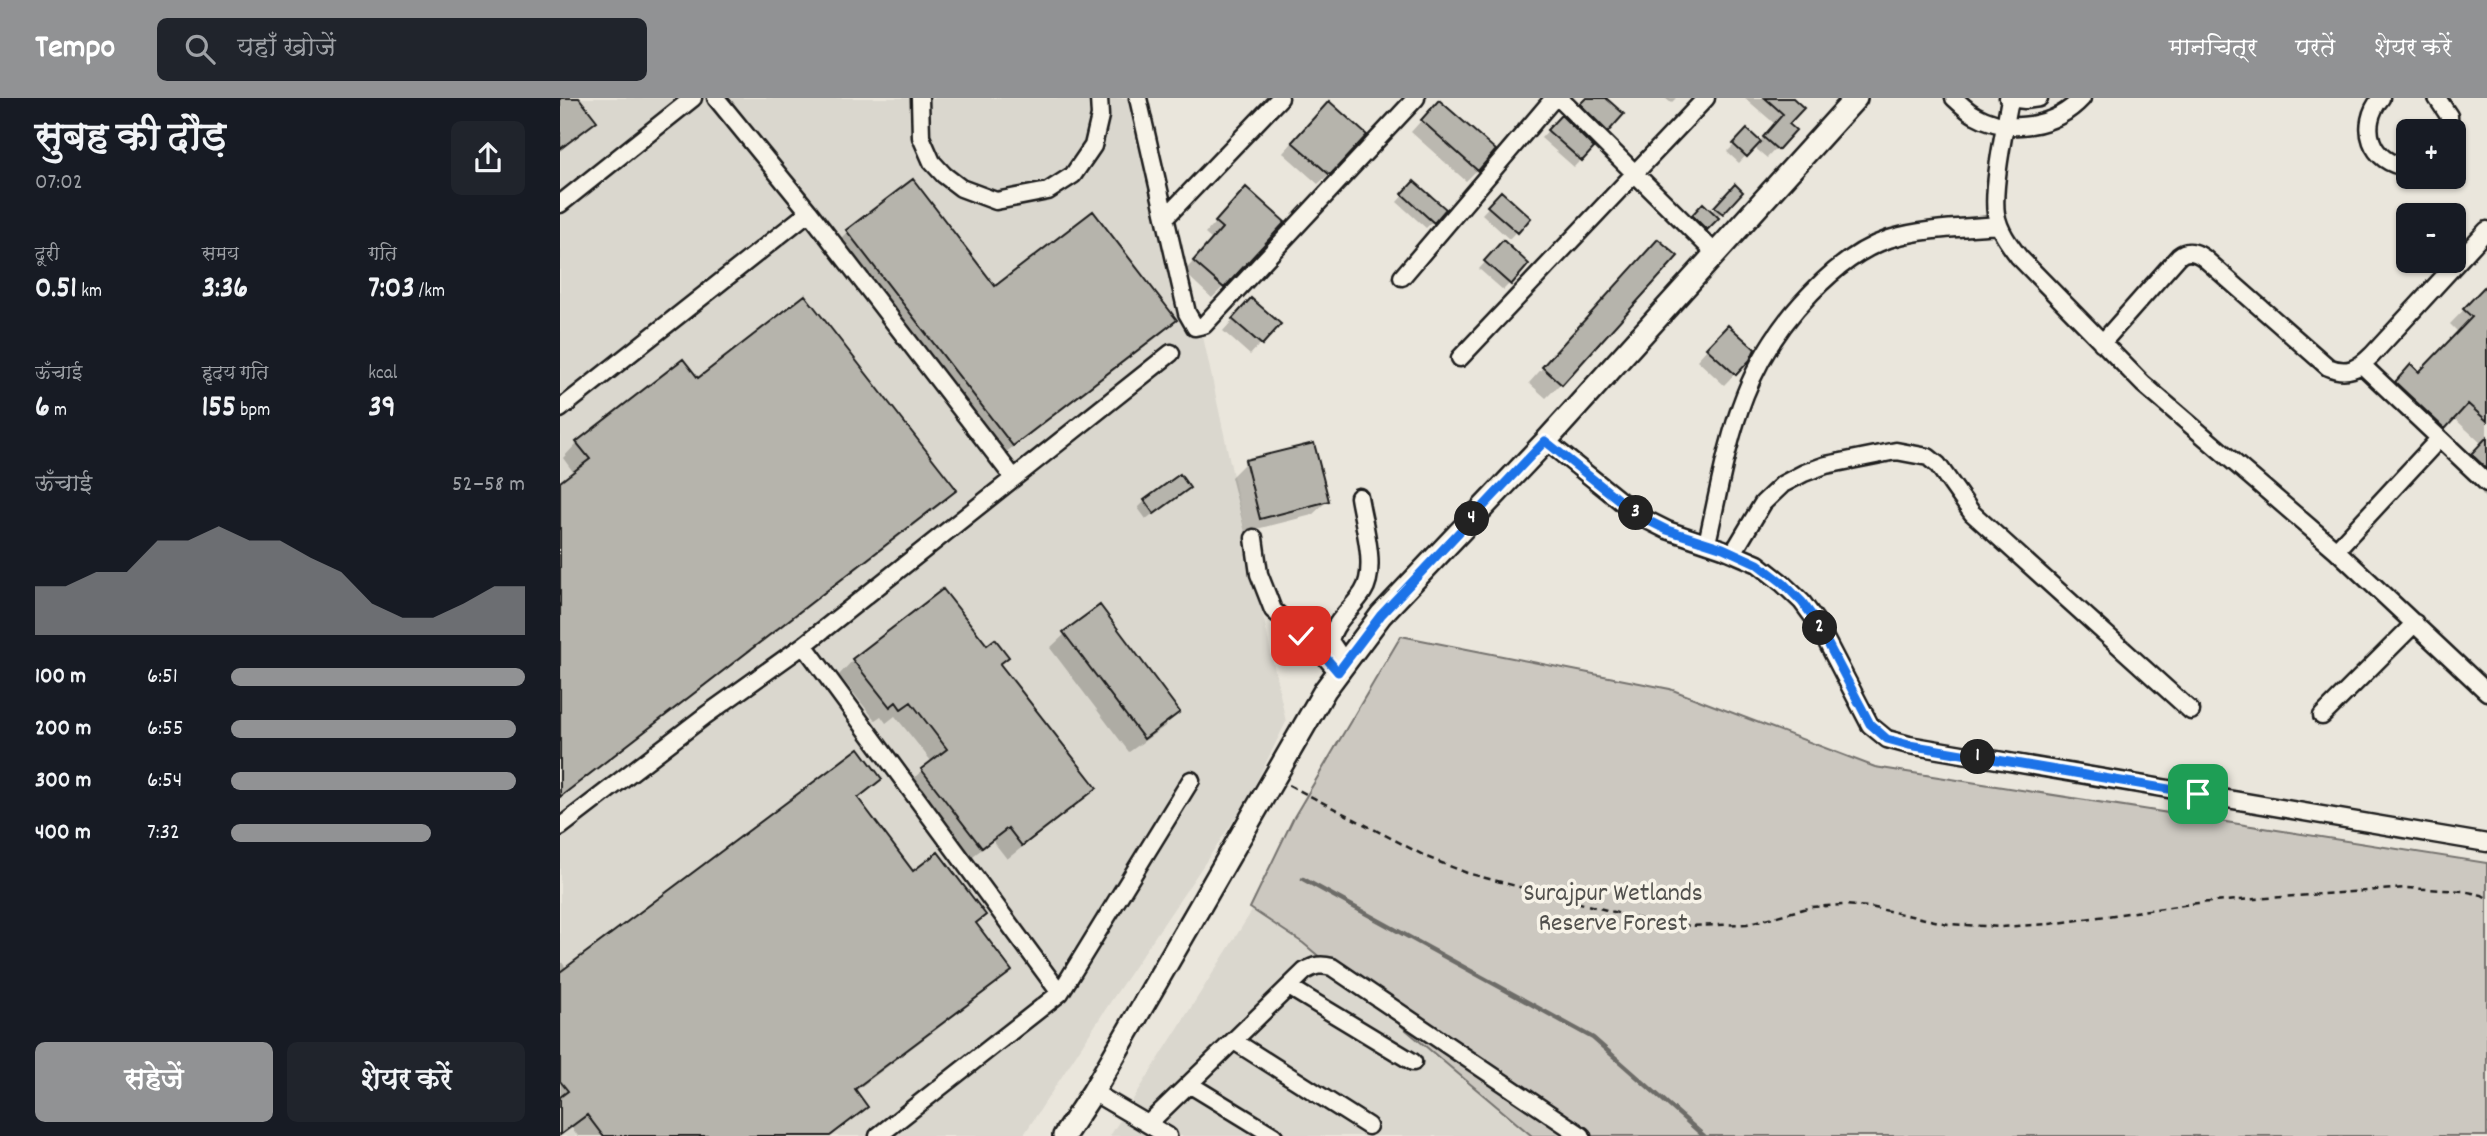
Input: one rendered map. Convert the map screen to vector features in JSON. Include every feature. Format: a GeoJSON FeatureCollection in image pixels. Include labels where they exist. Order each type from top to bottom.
{"type":"FeatureCollection","features":[{"type":"Feature","properties":{"kind":"main road"},"geometry":{"type":"LineString","coordinates":[[1064,1136],[1093,1092],[1325,690],[1381,615],[1545,441],[1856,98]]}},
{"type":"Feature","properties":{"kind":"street"},"geometry":{"type":"LineString","coordinates":[[560,204],[693,98]]}},
{"type":"Feature","properties":{"kind":"street"},"geometry":{"type":"LineString","coordinates":[[716,98],[809,212],[1013,477]]}},
{"type":"Feature","properties":{"kind":"street"},"geometry":{"type":"LineString","coordinates":[[920,98],[921,137],[932,162],[961,188],[996,201],[1048,191],[1073,175],[1093,146],[1100,116],[1099,98]]}},
{"type":"Feature","properties":{"kind":"street"},"geometry":{"type":"LineString","coordinates":[[1166,217],[1280,98]]}},
{"type":"Feature","properties":{"kind":"street"},"geometry":{"type":"LineString","coordinates":[[1140,100],[1187,313],[1191,323],[1199,327],[1416,98]]}},
{"type":"Feature","properties":{"kind":"street"},"geometry":{"type":"LineString","coordinates":[[1402,277],[1557,98],[1715,253]]}},
{"type":"Feature","properties":{"kind":"street"},"geometry":{"type":"LineString","coordinates":[[1460,358],[1706,98]]}},
{"type":"Feature","properties":{"kind":"street"},"geometry":{"type":"LineString","coordinates":[[1954,98],[1972,114],[2005,126],[2034,126],[2056,117],[2081,98]]}},
{"type":"Feature","properties":{"kind":"street"},"geometry":{"type":"LineString","coordinates":[[2039,98],[2009,99],[1996,194],[1996,214],[2003,236],[2019,257],[2143,384],[2336,550],[2487,692]]}},
{"type":"Feature","properties":{"kind":"street"},"geometry":{"type":"LineString","coordinates":[[2381,98],[2373,107],[2369,122],[2370,138],[2377,152],[2396,164]]}},
{"type":"Feature","properties":{"kind":"street"},"geometry":{"type":"LineString","coordinates":[[2440,99],[2449,119]]}},
{"type":"Feature","properties":{"kind":"street"},"geometry":{"type":"LineString","coordinates":[[560,410],[809,212]]}},
{"type":"Feature","properties":{"kind":"street"},"geometry":{"type":"LineString","coordinates":[[1707,543],[1743,396],[1758,362],[1779,329],[1803,302],[1829,274],[1863,252],[1890,239],[1936,230],[1999,225]]}},
{"type":"Feature","properties":{"kind":"street"},"geometry":{"type":"LineString","coordinates":[[2102,343],[2179,256],[2191,252],[2204,258],[2328,367],[2348,372],[2362,365],[2487,230]]}},
{"type":"Feature","properties":{"kind":"street"},"geometry":{"type":"LineString","coordinates":[[560,827],[706,715],[804,645],[1171,353]]}},
{"type":"Feature","properties":{"kind":"street"},"geometry":{"type":"LineString","coordinates":[[2362,365],[2487,483]]}},
{"type":"Feature","properties":{"kind":"street"},"geometry":{"type":"LineString","coordinates":[[2336,550],[2439,439]]}},
{"type":"Feature","properties":{"kind":"street"},"geometry":{"type":"LineString","coordinates":[[1545,441],[1639,516],[1667,530],[1758,564],[1783,583],[1816,621],[1870,724],[1887,739],[2487,843]]}},
{"type":"Feature","properties":{"kind":"street"},"geometry":{"type":"LineString","coordinates":[[1733,553],[1763,503],[1783,484],[1804,473],[1826,465],[1895,452],[1928,457],[1938,465],[1972,513],[2191,711]]}},
{"type":"Feature","properties":{"kind":"street"},"geometry":{"type":"LineString","coordinates":[[1341,668],[1330,641],[1332,631],[1364,590],[1370,577],[1359,496]]}},
{"type":"Feature","properties":{"kind":"street"},"geometry":{"type":"LineString","coordinates":[[1254,538],[1259,573],[1273,610],[1341,668]]}},
{"type":"Feature","properties":{"kind":"street"},"geometry":{"type":"LineString","coordinates":[[2322,716],[2415,623]]}},
{"type":"Feature","properties":{"kind":"street"},"geometry":{"type":"LineString","coordinates":[[804,645],[1060,993]]}},
{"type":"Feature","properties":{"kind":"street"},"geometry":{"type":"LineString","coordinates":[[878,1136],[1060,993],[1191,780]]}},
{"type":"Feature","properties":{"kind":"street"},"geometry":{"type":"LineString","coordinates":[[1149,1123],[1305,971],[1315,965],[1332,967],[1583,1136]]}},
{"type":"Feature","properties":{"kind":"street"},"geometry":{"type":"LineString","coordinates":[[1289,987],[1413,1062]]}},
{"type":"Feature","properties":{"kind":"street"},"geometry":{"type":"LineString","coordinates":[[1234,1041],[1368,1126]]}},
{"type":"Feature","properties":{"kind":"street"},"geometry":{"type":"LineString","coordinates":[[1189,1084],[1274,1136]]}},
{"type":"Feature","properties":{"kind":"street"},"geometry":{"type":"LineString","coordinates":[[1093,1092],[1168,1136]]}},
{"type":"Feature","properties":{"kind":"path"},"geometry":{"type":"LineString","coordinates":[[1274,777],[1429,858],[1468,873],[1640,919],[1690,926],[1747,924],[1811,907],[1843,905],[1870,907],[1948,924],[2001,927],[2050,924],[2198,904],[2407,888],[2463,891],[2487,898]]}},
{"type":"Feature","properties":{"kind":"shaded area"},"geometry":{"type":"Polygon","coordinates":[[[560,98],[1146,98],[1199,318],[1286,722],[1247,801],[1023,1136],[560,1136],[560,98]]]}},
{"type":"Feature","properties":{"kind":"shaded area"},"geometry":{"type":"Polygon","coordinates":[[[1267,887],[1626,1136],[1110,1136],[1267,887]]]}},
{"type":"Feature","properties":{"kind":"green space","name":"Surajpur Wetlands Reserve Forest"},"geometry":{"type":"Polygon","coordinates":[[[1401,636],[1670,689],[1875,767],[2487,863],[2487,1136],[1532,1136],[1303,943],[1250,908],[1294,817],[1401,636]]]}},
{"type":"Feature","properties":{"kind":"building"},"geometry":{"type":"Polygon","coordinates":[[[560,98],[579,98],[597,121],[560,149],[560,98]]]}},
{"type":"Feature","properties":{"kind":"building"},"geometry":{"type":"Polygon","coordinates":[[[1586,98],[1606,98],[1624,114],[1608,132],[1580,104],[1586,98]]]}},
{"type":"Feature","properties":{"kind":"building"},"geometry":{"type":"Polygon","coordinates":[[[1765,98],[1793,98],[1804,108],[1789,124],[1796,130],[1778,150],[1763,137],[1783,114],[1765,98]]]}},
{"type":"Feature","properties":{"kind":"building"},"geometry":{"type":"Polygon","coordinates":[[[1439,100],[1496,150],[1478,171],[1421,120],[1439,100]]]}},
{"type":"Feature","properties":{"kind":"building"},"geometry":{"type":"Polygon","coordinates":[[[1329,101],[1367,135],[1330,175],[1292,142],[1329,101]]]}},
{"type":"Feature","properties":{"kind":"building"},"geometry":{"type":"Polygon","coordinates":[[[1561,115],[1594,148],[1582,161],[1547,130],[1561,115]]]}},
{"type":"Feature","properties":{"kind":"building"},"geometry":{"type":"Polygon","coordinates":[[[1747,129],[1761,142],[1747,157],[1733,144],[1747,129]]]}},
{"type":"Feature","properties":{"kind":"building"},"geometry":{"type":"Polygon","coordinates":[[[913,179],[995,286],[1093,211],[1177,320],[1013,446],[846,230],[913,179]]]}},
{"type":"Feature","properties":{"kind":"building"},"geometry":{"type":"Polygon","coordinates":[[[1414,181],[1446,209],[1434,223],[1402,194],[1414,181]]]}},
{"type":"Feature","properties":{"kind":"building"},"geometry":{"type":"Polygon","coordinates":[[[1735,184],[1743,192],[1723,214],[1714,207],[1735,184]]]}},
{"type":"Feature","properties":{"kind":"building"},"geometry":{"type":"Polygon","coordinates":[[[1246,187],[1285,222],[1224,288],[1193,261],[1222,228],[1215,222],[1246,187]]]}},
{"type":"Feature","properties":{"kind":"building"},"geometry":{"type":"Polygon","coordinates":[[[1501,191],[1531,218],[1518,233],[1487,206],[1501,191]]]}},
{"type":"Feature","properties":{"kind":"building"},"geometry":{"type":"Polygon","coordinates":[[[1703,203],[1719,218],[1707,230],[1692,215],[1703,203]]]}},
{"type":"Feature","properties":{"kind":"building"},"geometry":{"type":"Polygon","coordinates":[[[1658,239],[1678,256],[1562,385],[1542,367],[1658,239]]]}},
{"type":"Feature","properties":{"kind":"building"},"geometry":{"type":"Polygon","coordinates":[[[1503,240],[1529,264],[1511,285],[1484,261],[1503,240]]]}},
{"type":"Feature","properties":{"kind":"building"},"geometry":{"type":"Polygon","coordinates":[[[2487,284],[2487,421],[2468,404],[2445,429],[2395,382],[2411,364],[2419,372],[2472,317],[2463,309],[2487,284]]]}},
{"type":"Feature","properties":{"kind":"building"},"geometry":{"type":"Polygon","coordinates":[[[805,295],[957,490],[560,797],[560,482],[590,459],[576,442],[683,359],[698,378],[805,295]]]}},
{"type":"Feature","properties":{"kind":"building"},"geometry":{"type":"Polygon","coordinates":[[[1251,298],[1281,324],[1262,345],[1232,319],[1251,298]]]}},
{"type":"Feature","properties":{"kind":"building"},"geometry":{"type":"Polygon","coordinates":[[[1728,325],[1755,349],[1750,360],[1736,375],[1706,348],[1728,325]]]}},
{"type":"Feature","properties":{"kind":"building"},"geometry":{"type":"Polygon","coordinates":[[[2487,437],[2487,469],[2471,454],[2487,437]]]}},
{"type":"Feature","properties":{"kind":"building"},"geometry":{"type":"Polygon","coordinates":[[[1314,443],[1329,501],[1260,519],[1245,460],[1314,443]]]}},
{"type":"Feature","properties":{"kind":"building"},"geometry":{"type":"Polygon","coordinates":[[[1180,474],[1190,488],[1154,514],[1144,500],[1180,474]]]}},
{"type":"Feature","properties":{"kind":"building"},"geometry":{"type":"Polygon","coordinates":[[[943,589],[987,645],[995,639],[1009,657],[1000,664],[1097,788],[1022,846],[1008,828],[982,848],[921,769],[947,749],[911,702],[901,709],[896,702],[890,707],[852,659],[943,589]]]}},
{"type":"Feature","properties":{"kind":"building"},"geometry":{"type":"Polygon","coordinates":[[[1100,605],[1180,712],[1144,739],[1063,632],[1100,605]]]}},
{"type":"Feature","properties":{"kind":"building"},"geometry":{"type":"Polygon","coordinates":[[[859,748],[882,779],[858,798],[913,871],[938,852],[986,915],[976,923],[1012,971],[855,1089],[868,1107],[830,1136],[603,1136],[587,1115],[560,1135],[560,1097],[568,1091],[560,1081],[560,972],[859,748]]]}},
{"type":"Feature","properties":{"kind":"waterway"},"geometry":{"type":"LineString","coordinates":[[1303,879],[1593,1038],[1704,1136]]}},
{"type":"Feature","properties":{"kind":"route"},"geometry":{"type":"LineString","coordinates":[[1301,636],[1321,652],[1338,672],[1381,615],[1545,441],[1639,516],[1667,530],[1723,548],[1758,564],[1783,583],[1816,621],[1870,724],[1887,739],[2198,794]]}}]}
